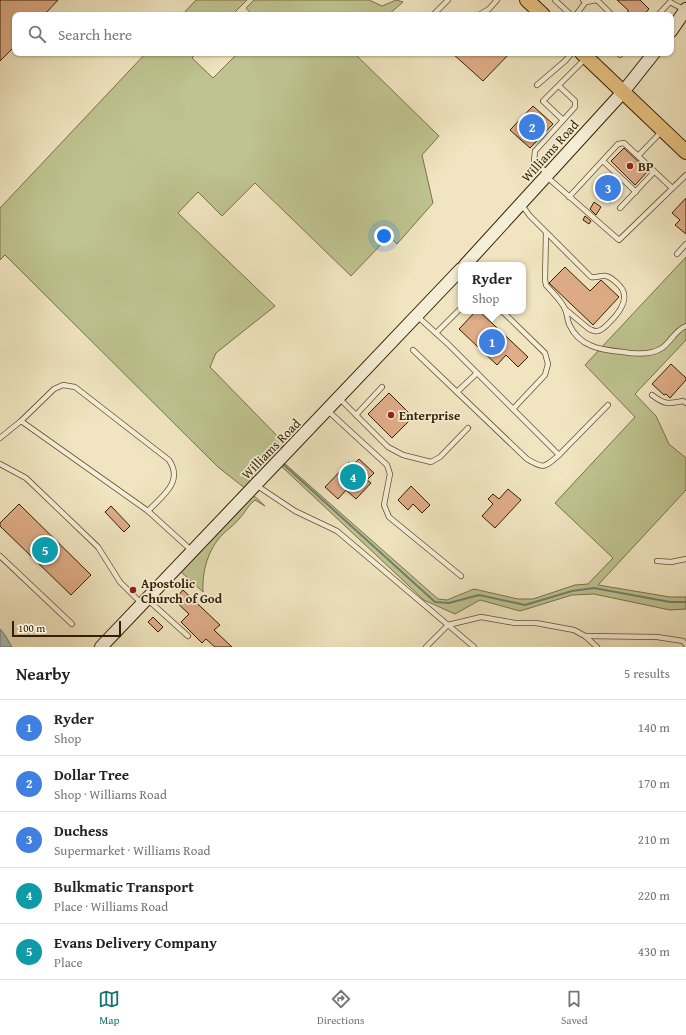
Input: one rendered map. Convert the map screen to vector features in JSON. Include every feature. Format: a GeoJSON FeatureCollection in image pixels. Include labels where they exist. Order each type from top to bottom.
{"type":"FeatureCollection","features":[{"type":"Feature","properties":{"kind":"main road"},"geometry":{"type":"LineString","coordinates":[[528,0],[539,12]]}},
{"type":"Feature","properties":{"kind":"main road"},"geometry":{"type":"LineString","coordinates":[[674,27],[686,10]]}},
{"type":"Feature","properties":{"kind":"main road"},"geometry":{"type":"LineString","coordinates":[[586,56],[686,152]]}},
{"type":"Feature","properties":{"kind":"main road","name":"Williams Road"},"geometry":{"type":"LineString","coordinates":[[468,262],[622,92],[652,56]]}},
{"type":"Feature","properties":{"kind":"main road","name":"Williams Road"},"geometry":{"type":"LineString","coordinates":[[101,647],[458,273]]}},
{"type":"Feature","properties":{"kind":"lane"},"geometry":{"type":"LineString","coordinates":[[436,12],[448,0]]}},
{"type":"Feature","properties":{"kind":"lane"},"geometry":{"type":"LineString","coordinates":[[484,12],[498,0]]}},
{"type":"Feature","properties":{"kind":"lane"},"geometry":{"type":"LineString","coordinates":[[555,0],[568,12]]}},
{"type":"Feature","properties":{"kind":"lane"},"geometry":{"type":"LineString","coordinates":[[578,12],[585,1],[597,0],[609,12]]}},
{"type":"Feature","properties":{"kind":"lane"},"geometry":{"type":"LineString","coordinates":[[661,12],[670,2],[686,10]]}},
{"type":"Feature","properties":{"kind":"lane"},"geometry":{"type":"LineString","coordinates":[[537,85],[569,56]]}},
{"type":"Feature","properties":{"kind":"lane"},"geometry":{"type":"LineString","coordinates":[[563,120],[543,101],[559,86],[584,56]]}},
{"type":"Feature","properties":{"kind":"lane"},"geometry":{"type":"LineString","coordinates":[[559,86],[575,101],[575,107],[535,151],[534,161],[569,197],[619,240],[686,175]]}},
{"type":"Feature","properties":{"kind":"lane"},"geometry":{"type":"LineString","coordinates":[[638,156],[663,130]]}},
{"type":"Feature","properties":{"kind":"lane"},"geometry":{"type":"LineString","coordinates":[[569,197],[618,144],[624,143],[672,188]]}},
{"type":"Feature","properties":{"kind":"lane"},"geometry":{"type":"LineString","coordinates":[[603,160],[636,192]]}},
{"type":"Feature","properties":{"kind":"lane"},"geometry":{"type":"LineString","coordinates":[[620,208],[654,172]]}},
{"type":"Feature","properties":{"kind":"lane"},"geometry":{"type":"LineString","coordinates":[[521,204],[546,232],[591,277],[606,276],[622,288],[625,301],[614,318],[603,329],[594,331],[589,329],[565,309],[546,285],[546,232]]}},
{"type":"Feature","properties":{"kind":"lane"},"geometry":{"type":"LineString","coordinates":[[677,254],[686,244]]}},
{"type":"Feature","properties":{"kind":"lane"},"geometry":{"type":"LineString","coordinates":[[565,309],[569,325],[580,338],[589,345],[600,349],[629,353],[651,352],[662,348],[677,331],[686,326]]}},
{"type":"Feature","properties":{"kind":"lane"},"geometry":{"type":"LineString","coordinates":[[436,333],[458,311]]}},
{"type":"Feature","properties":{"kind":"lane"},"geometry":{"type":"LineString","coordinates":[[505,314],[545,353],[548,364],[545,375],[513,409]]}},
{"type":"Feature","properties":{"kind":"lane"},"geometry":{"type":"LineString","coordinates":[[417,316],[477,373],[559,455]]}},
{"type":"Feature","properties":{"kind":"lane"},"geometry":{"type":"LineString","coordinates":[[414,350],[527,459],[539,466],[547,466],[608,405]]}},
{"type":"Feature","properties":{"kind":"lane"},"geometry":{"type":"LineString","coordinates":[[457,392],[477,373]]}},
{"type":"Feature","properties":{"kind":"lane"},"geometry":{"type":"LineString","coordinates":[[0,438],[21,421],[54,389],[63,385],[75,386],[169,460],[174,466],[175,477],[169,490],[148,511]]}},
{"type":"Feature","properties":{"kind":"lane"},"geometry":{"type":"LineString","coordinates":[[356,415],[382,387]]}},
{"type":"Feature","properties":{"kind":"lane"},"geometry":{"type":"LineString","coordinates":[[652,395],[661,402],[669,404],[683,401],[686,403]]}},
{"type":"Feature","properties":{"kind":"lane"},"geometry":{"type":"LineString","coordinates":[[339,398],[388,447],[403,455],[431,462],[440,457],[468,428]]}},
{"type":"Feature","properties":{"kind":"lane"},"geometry":{"type":"LineString","coordinates":[[327,410],[387,465],[390,474],[384,505],[389,517],[461,576]]}},
{"type":"Feature","properties":{"kind":"lane"},"geometry":{"type":"LineString","coordinates":[[21,421],[148,511],[192,552]]}},
{"type":"Feature","properties":{"kind":"lane"},"geometry":{"type":"LineString","coordinates":[[0,464],[26,478],[98,547],[120,582],[188,636]]}},
{"type":"Feature","properties":{"kind":"lane"},"geometry":{"type":"LineString","coordinates":[[256,485],[295,511],[337,530],[474,647]]}},
{"type":"Feature","properties":{"kind":"lane"},"geometry":{"type":"LineString","coordinates":[[0,556],[72,624]]}},
{"type":"Feature","properties":{"kind":"lane"},"geometry":{"type":"LineString","coordinates":[[657,561],[671,562],[686,559]]}},
{"type":"Feature","properties":{"kind":"lane"},"geometry":{"type":"LineString","coordinates":[[426,647],[448,625],[481,617],[515,623],[536,624],[574,630],[585,636],[597,647]]}},
{"type":"Feature","properties":{"kind":"lane"},"geometry":{"type":"LineString","coordinates":[[585,636],[657,637],[683,641],[686,645]]}},
{"type":"Feature","properties":{"kind":"green space"},"geometry":{"type":"Polygon","coordinates":[[[196,0],[247,0],[235,12],[185,12],[196,0]]]}},
{"type":"Feature","properties":{"kind":"green space"},"geometry":{"type":"Polygon","coordinates":[[[254,0],[369,0],[382,6],[396,0],[403,2],[391,12],[249,12],[246,8],[254,0]]]}},
{"type":"Feature","properties":{"kind":"green space"},"geometry":{"type":"Polygon","coordinates":[[[143,56],[194,56],[192,58],[213,78],[235,56],[357,56],[439,136],[422,155],[433,203],[397,244],[389,236],[351,276],[255,183],[222,216],[198,192],[178,213],[275,306],[216,353],[210,367],[286,445],[246,489],[218,467],[5,255],[0,260],[0,208],[143,56]]]}},
{"type":"Feature","properties":{"kind":"green space"},"geometry":{"type":"Polygon","coordinates":[[[686,257],[686,340],[635,394],[656,416],[669,444],[686,458],[686,490],[598,585],[670,597],[686,597],[686,609],[670,610],[594,594],[572,595],[520,611],[480,600],[455,614],[424,600],[280,465],[283,462],[438,599],[447,600],[474,589],[518,599],[533,599],[575,585],[588,584],[613,558],[555,503],[635,417],[585,365],[686,257]]]}},
{"type":"Feature","properties":{"kind":"green space"},"geometry":{"type":"Polygon","coordinates":[[[252,494],[265,506],[255,500],[213,546],[205,568],[203,592],[179,570],[252,494]]]}},
{"type":"Feature","properties":{"kind":"water"},"geometry":{"type":"Polygon","coordinates":[[[0,629],[5,635],[12,647],[0,647],[0,629]]]}},
{"type":"Feature","properties":{"kind":"building"},"geometry":{"type":"Polygon","coordinates":[[[0,0],[58,0],[47,12],[12,12],[12,49],[0,61],[0,0]]]}},
{"type":"Feature","properties":{"kind":"building"},"geometry":{"type":"Polygon","coordinates":[[[617,0],[640,0],[649,9],[646,12],[628,12],[628,10],[617,0]]]}},
{"type":"Feature","properties":{"kind":"building"},"geometry":{"type":"Polygon","coordinates":[[[455,56],[507,56],[483,81],[455,56]]]}},
{"type":"Feature","properties":{"kind":"building"},"geometry":{"type":"Polygon","coordinates":[[[533,106],[553,124],[530,148],[510,130],[533,106]]]}},
{"type":"Feature","properties":{"kind":"building","name":"BP"},"geometry":{"type":"Polygon","coordinates":[[[624,148],[648,171],[635,185],[611,161],[624,148]]]}},
{"type":"Feature","properties":{"kind":"building"},"geometry":{"type":"Polygon","coordinates":[[[606,173],[623,189],[610,203],[594,187],[606,173]]]}},
{"type":"Feature","properties":{"kind":"building"},"geometry":{"type":"Polygon","coordinates":[[[686,198],[686,234],[675,225],[680,220],[672,213],[686,198]]]}},
{"type":"Feature","properties":{"kind":"building"},"geometry":{"type":"Polygon","coordinates":[[[594,202],[601,207],[596,215],[590,209],[594,202]]]}},
{"type":"Feature","properties":{"kind":"building"},"geometry":{"type":"Polygon","coordinates":[[[585,216],[591,221],[589,224],[583,220],[585,216]]]}},
{"type":"Feature","properties":{"kind":"building"},"geometry":{"type":"Polygon","coordinates":[[[565,267],[590,291],[601,280],[619,297],[593,325],[549,283],[565,267]]]}},
{"type":"Feature","properties":{"kind":"building"},"geometry":{"type":"Polygon","coordinates":[[[473,314],[482,314],[528,357],[518,367],[506,355],[497,365],[459,329],[473,314]]]}},
{"type":"Feature","properties":{"kind":"building"},"geometry":{"type":"Polygon","coordinates":[[[671,364],[686,378],[686,380],[670,398],[666,394],[664,395],[652,384],[671,364]]]}},
{"type":"Feature","properties":{"kind":"building","name":"Enterprise"},"geometry":{"type":"Polygon","coordinates":[[[389,393],[413,417],[392,438],[368,414],[389,393]]]}},
{"type":"Feature","properties":{"kind":"building"},"geometry":{"type":"Polygon","coordinates":[[[359,459],[374,473],[367,480],[371,483],[356,499],[346,490],[338,499],[325,487],[349,462],[352,466],[359,459]]]}},
{"type":"Feature","properties":{"kind":"building"},"geometry":{"type":"Polygon","coordinates":[[[411,486],[430,505],[422,513],[413,504],[408,510],[398,500],[411,486]]]}},
{"type":"Feature","properties":{"kind":"building"},"geometry":{"type":"Polygon","coordinates":[[[508,489],[521,500],[495,528],[482,516],[493,504],[488,499],[493,494],[499,499],[508,489]]]}},
{"type":"Feature","properties":{"kind":"building"},"geometry":{"type":"Polygon","coordinates":[[[19,504],[91,575],[71,595],[0,526],[0,523],[19,504]]]}},
{"type":"Feature","properties":{"kind":"building"},"geometry":{"type":"Polygon","coordinates":[[[111,506],[130,526],[124,532],[105,512],[111,506]]]}},
{"type":"Feature","properties":{"kind":"building"},"geometry":{"type":"Polygon","coordinates":[[[183,590],[220,625],[214,630],[232,647],[215,647],[206,639],[202,643],[181,622],[189,614],[174,600],[183,590]]]}},
{"type":"Feature","properties":{"kind":"building"},"geometry":{"type":"Polygon","coordinates":[[[153,617],[163,627],[158,632],[148,622],[153,617]]]}},
{"type":"Feature","properties":{"kind":"waterway"},"geometry":{"type":"LineString","coordinates":[[283,464],[435,602],[449,603],[479,595],[525,605],[572,591],[594,588],[670,602],[686,602]]}},
{"type":"Feature","properties":{"kind":"place","name":"Dollar Tree"},"geometry":{"type":"Point","coordinates":[532,127]}},
{"type":"Feature","properties":{"kind":"place","name":"BP"},"geometry":{"type":"Point","coordinates":[630,166]}},
{"type":"Feature","properties":{"kind":"place","name":"Duchess"},"geometry":{"type":"Point","coordinates":[608,188]}},
{"type":"Feature","properties":{"kind":"place","name":"Ryder"},"geometry":{"type":"Point","coordinates":[492,342]}},
{"type":"Feature","properties":{"kind":"place","name":"Enterprise"},"geometry":{"type":"Point","coordinates":[391,415]}},
{"type":"Feature","properties":{"kind":"place","name":"Bulkmatic Transport"},"geometry":{"type":"Point","coordinates":[353,477]}},
{"type":"Feature","properties":{"kind":"place","name":"Evans Delivery Company"},"geometry":{"type":"Point","coordinates":[45,550]}},
{"type":"Feature","properties":{"kind":"place","name":"Apostolic Church of God"},"geometry":{"type":"Point","coordinates":[133,590]}}]}
